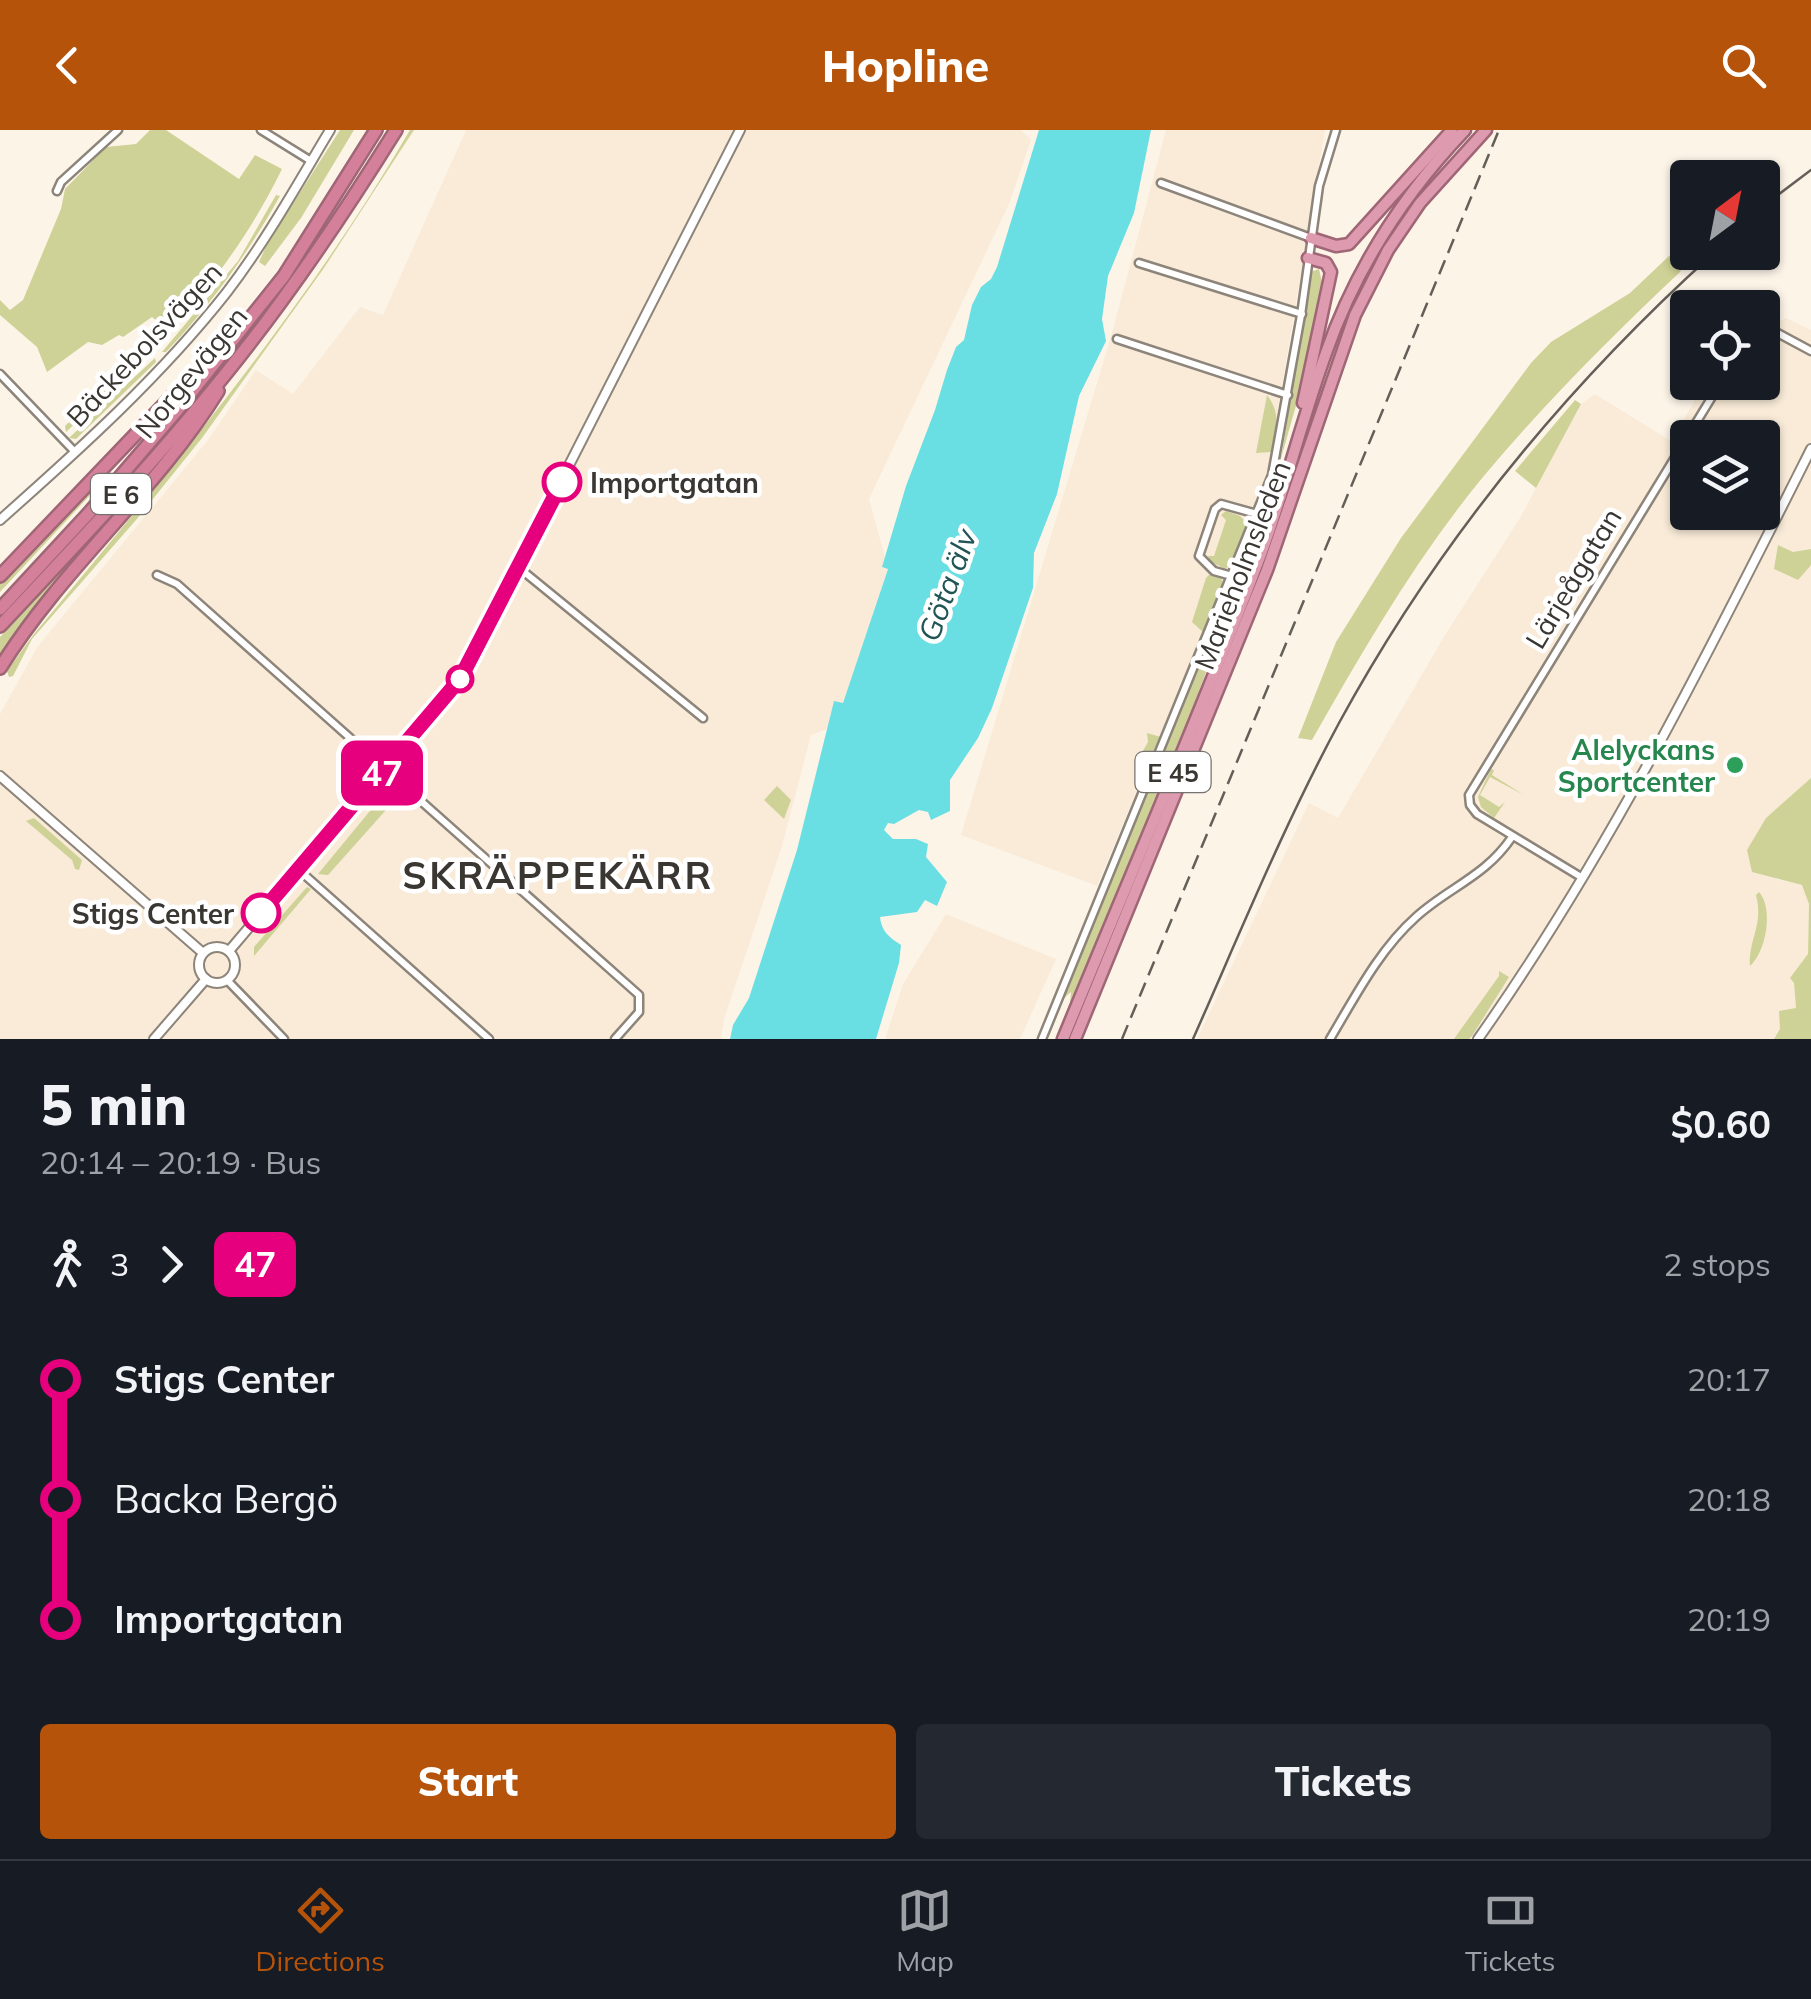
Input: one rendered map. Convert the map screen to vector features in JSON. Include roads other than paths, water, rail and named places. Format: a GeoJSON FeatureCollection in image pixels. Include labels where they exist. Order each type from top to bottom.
{"type":"FeatureCollection","features":[{"type":"Feature","properties":{"kind":"highway","name":"Norgevägen"},"geometry":{"type":"LineString","coordinates":[[0,609],[176,414],[284,276],[376,130]]}},
{"type":"Feature","properties":{"kind":"highway","name":"Norgevägen"},"geometry":{"type":"LineString","coordinates":[[0,626],[98,521],[239,357],[396,130]]}},
{"type":"Feature","properties":{"kind":"highway"},"geometry":{"type":"LineString","coordinates":[[1311,238],[1336,246],[1350,244],[1452,130]]}},
{"type":"Feature","properties":{"kind":"highway","name":"Marieholmsleden"},"geometry":{"type":"LineString","coordinates":[[1063,1039],[1257,564],[1337,324],[1369,259],[1415,188],[1465,130]]}},
{"type":"Feature","properties":{"kind":"highway","name":"Marieholmsleden"},"geometry":{"type":"LineString","coordinates":[[1075,1039],[1280,538],[1354,315],[1388,250],[1420,203],[1486,130]]}},
{"type":"Feature","properties":{"kind":"highway"},"geometry":{"type":"LineString","coordinates":[[1296,442],[1332,272],[1326,263],[1308,258]]}},
{"type":"Feature","properties":{"kind":"highway"},"geometry":{"type":"LineString","coordinates":[[0,576],[223,342],[248,321]]}},
{"type":"Feature","properties":{"kind":"highway"},"geometry":{"type":"LineString","coordinates":[[0,668],[35,618],[204,413],[239,357]]}},
{"type":"Feature","properties":{"kind":"street"},"geometry":{"type":"LineString","coordinates":[[57,191],[61,182],[118,130]]}},
{"type":"Feature","properties":{"kind":"street"},"geometry":{"type":"LineString","coordinates":[[261,130],[311,161]]}},
{"type":"Feature","properties":{"kind":"street","name":"Bäckebolsvägen"},"geometry":{"type":"LineString","coordinates":[[0,520],[165,363],[228,291],[330,130]]}},
{"type":"Feature","properties":{"kind":"street"},"geometry":{"type":"LineString","coordinates":[[229,951],[460,679],[740,130]]}},
{"type":"Feature","properties":{"kind":"street"},"geometry":{"type":"LineString","coordinates":[[1042,1039],[1274,466],[1302,314],[1319,186],[1336,130]]}},
{"type":"Feature","properties":{"kind":"street"},"geometry":{"type":"LineString","coordinates":[[1160,183],[1311,238]]}},
{"type":"Feature","properties":{"kind":"street"},"geometry":{"type":"LineString","coordinates":[[1139,263],[1302,314]]}},
{"type":"Feature","properties":{"kind":"street"},"geometry":{"type":"LineString","coordinates":[[1780,334],[1811,351]]}},
{"type":"Feature","properties":{"kind":"street"},"geometry":{"type":"LineString","coordinates":[[1117,339],[1288,395]]}},
{"type":"Feature","properties":{"kind":"street"},"geometry":{"type":"LineString","coordinates":[[0,374],[3,384],[75,452]]}},
{"type":"Feature","properties":{"kind":"street","name":"Lärjeågatan"},"geometry":{"type":"LineString","coordinates":[[1512,837],[1478,814],[1469,800],[1471,790],[1710,400]]}},
{"type":"Feature","properties":{"kind":"street"},"geometry":{"type":"LineString","coordinates":[[1478,1039],[1582,876],[1698,671],[1811,449]]}},
{"type":"Feature","properties":{"kind":"street"},"geometry":{"type":"LineString","coordinates":[[1232,576],[1214,572],[1199,556],[1215,508],[1220,504],[1257,514]]}},
{"type":"Feature","properties":{"kind":"street"},"geometry":{"type":"LineString","coordinates":[[518,567],[703,718]]}},
{"type":"Feature","properties":{"kind":"street"},"geometry":{"type":"LineString","coordinates":[[157,575],[177,584],[639,995],[639,1012],[616,1039]]}},
{"type":"Feature","properties":{"kind":"street"},"geometry":{"type":"LineString","coordinates":[[0,776],[203,953]]}},
{"type":"Feature","properties":{"kind":"street"},"geometry":{"type":"LineString","coordinates":[[1330,1039],[1396,938],[1431,905],[1482,873],[1512,837],[1582,876]]}},
{"type":"Feature","properties":{"kind":"street"},"geometry":{"type":"LineString","coordinates":[[299,870],[489,1039]]}},
{"type":"Feature","properties":{"kind":"street"},"geometry":{"type":"LineString","coordinates":[[215,947],[229,951],[235,966],[227,980],[216,983],[206,979],[199,967],[203,953],[215,947]]}},
{"type":"Feature","properties":{"kind":"street"},"geometry":{"type":"LineString","coordinates":[[154,1039],[206,979]]}},
{"type":"Feature","properties":{"kind":"street"},"geometry":{"type":"LineString","coordinates":[[227,980],[284,1039]]}},
{"type":"Feature","properties":{"kind":"water","name":"Göta älv"},"geometry":{"type":"Polygon","coordinates":[[[1039,130],[1151,130],[1134,213],[1108,276],[1102,319],[1106,341],[1079,396],[1057,494],[1034,553],[1033,588],[992,708],[978,738],[950,780],[950,811],[931,820],[928,812],[919,810],[894,824],[888,823],[884,830],[893,839],[916,839],[928,844],[926,857],[947,882],[937,906],[925,900],[917,912],[880,917],[887,934],[901,945],[876,1039],[730,1039],[733,1025],[749,998],[797,850],[834,701],[843,703],[888,569],[882,567],[906,486],[956,347],[964,340],[972,305],[997,267],[1039,130]]]}},
{"type":"Feature","properties":{"kind":"tram line"},"geometry":{"type":"LineString","coordinates":[[1780,193],[1811,170]]}},
{"type":"Feature","properties":{"kind":"tram line"},"geometry":{"type":"LineString","coordinates":[[1193,1039],[1319,762],[1417,593],[1555,414],[1696,270]]}},
{"type":"Feature","properties":{"kind":"railway"},"geometry":{"type":"LineString","coordinates":[[1122,1039],[1499,130]]}},
{"type":"Feature","properties":{"kind":"place","name":"Importgatan"},"geometry":{"type":"Point","coordinates":[562,482]}},
{"type":"Feature","properties":{"kind":"place","name":"Alelyckans Sportcenter"},"geometry":{"type":"Point","coordinates":[1735,765]}},
{"type":"Feature","properties":{"kind":"place","name":"Stigs Center"},"geometry":{"type":"Point","coordinates":[261,913]}},
{"type":"Feature","properties":{"kind":"district","name":"SKRÄPPEKÄRR"},"geometry":{"type":"Point","coordinates":[558,875]}}]}
